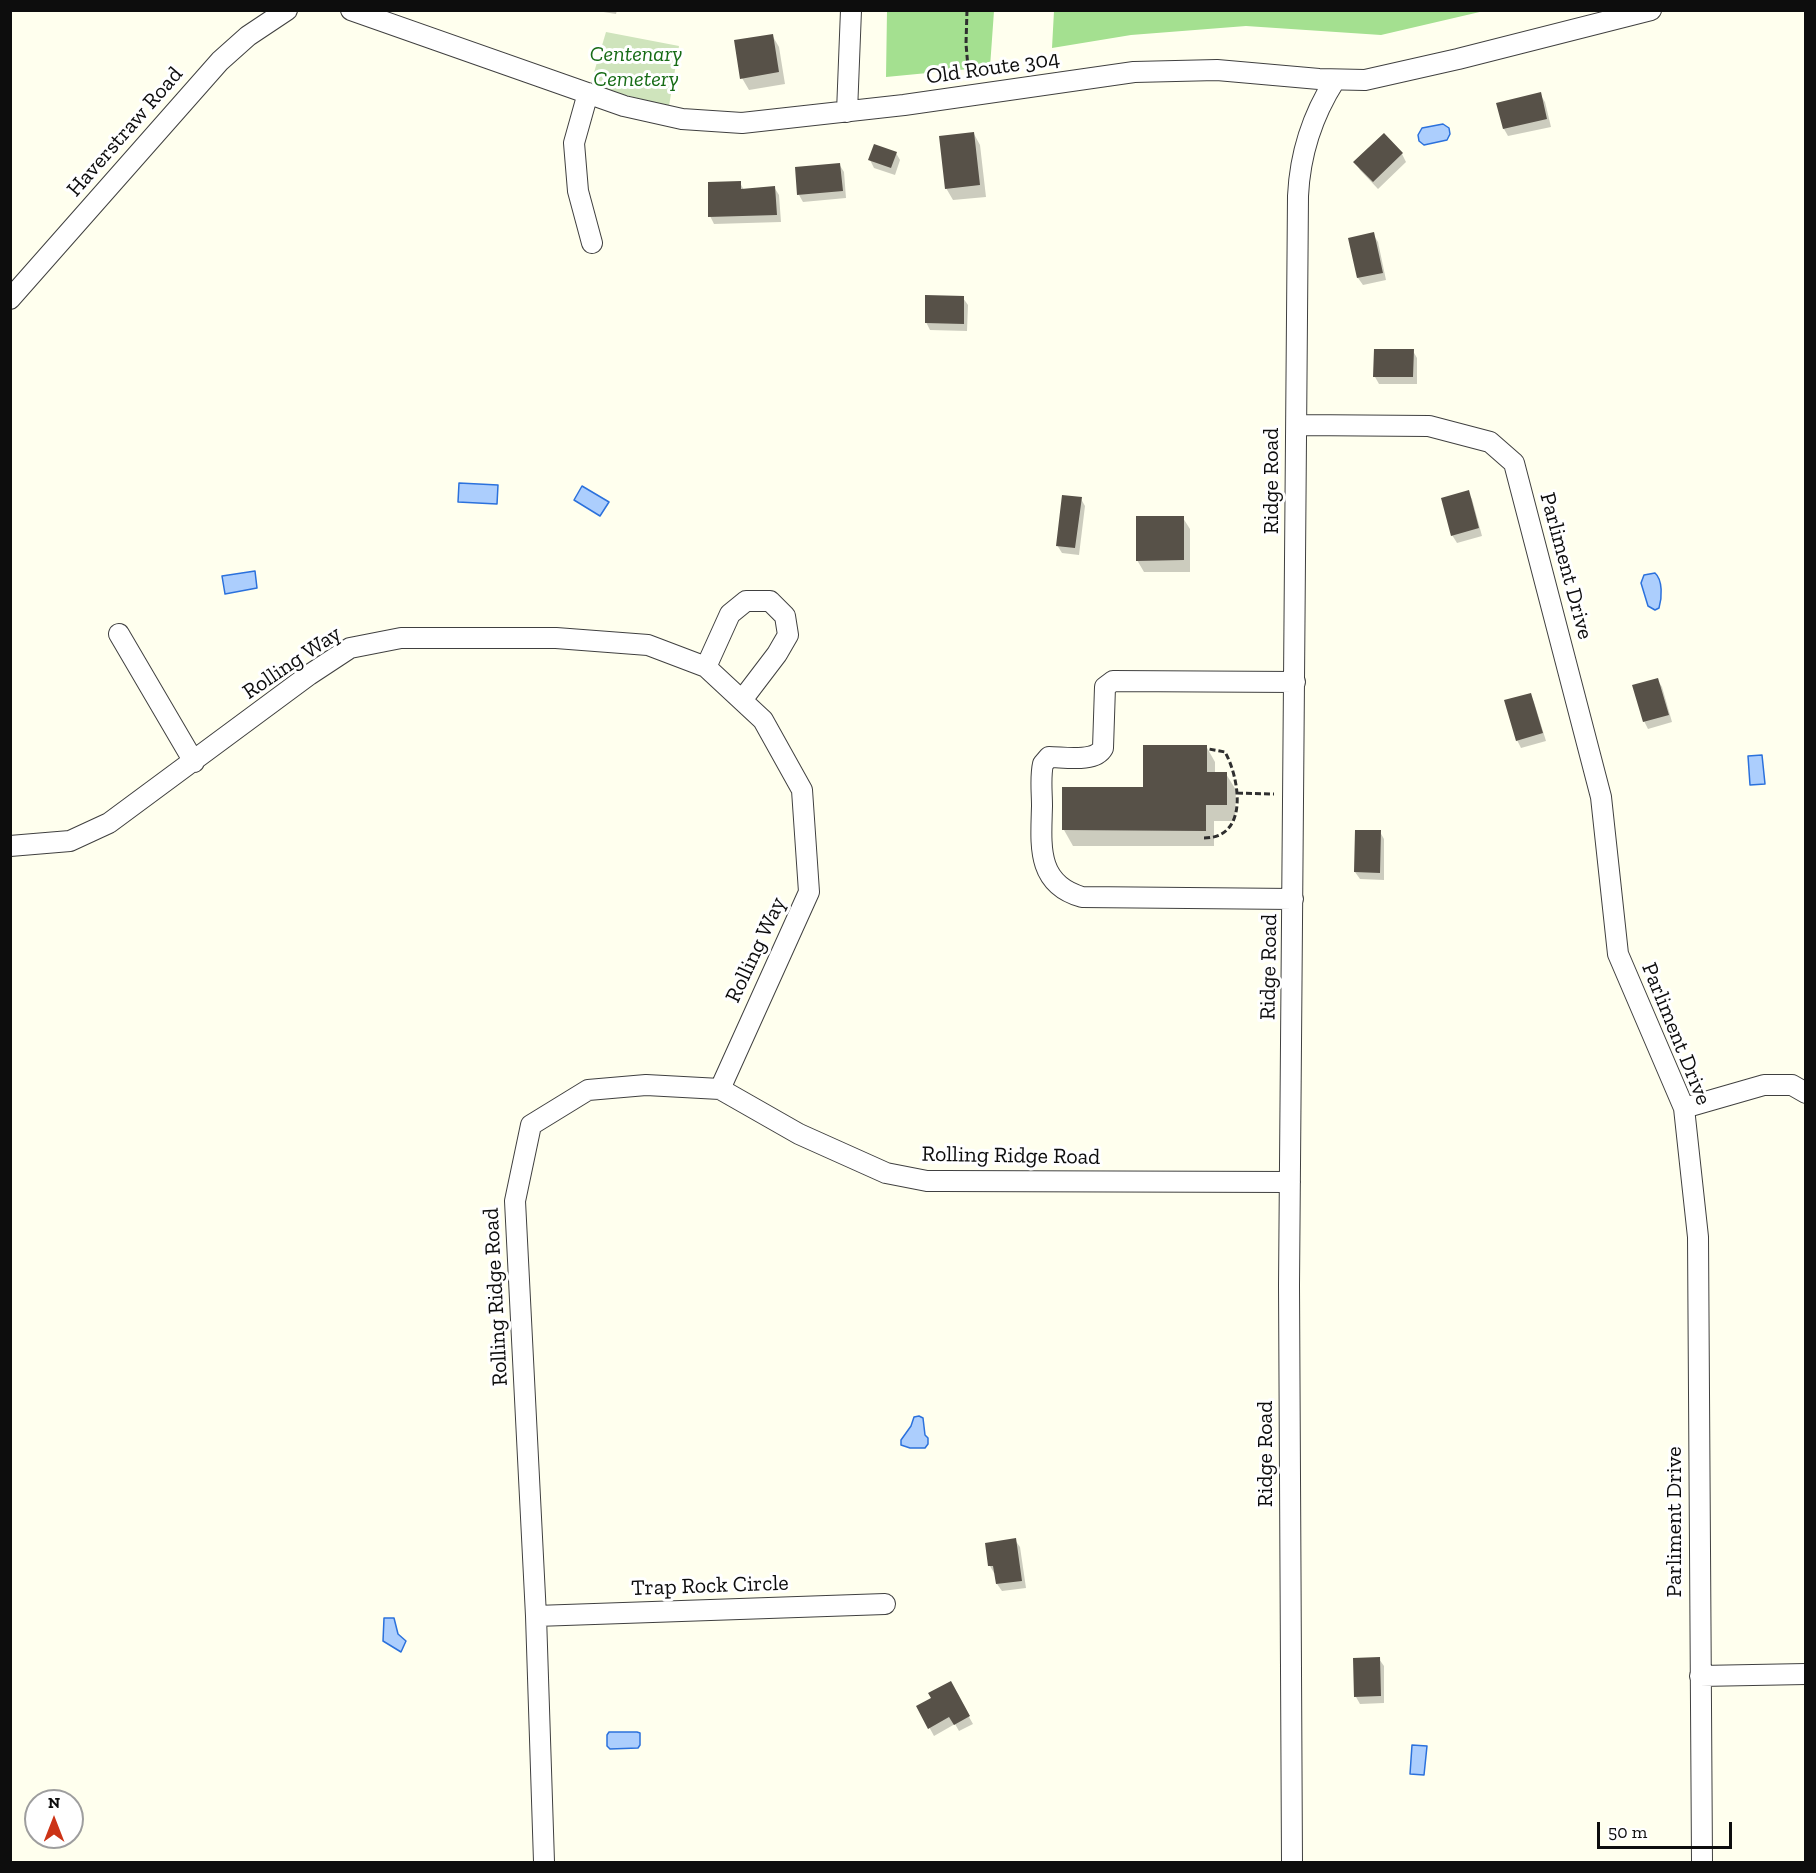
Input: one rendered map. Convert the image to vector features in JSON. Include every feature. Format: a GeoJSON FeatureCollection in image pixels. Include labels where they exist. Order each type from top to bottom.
{"type":"FeatureCollection","features":[{"type":"Feature","properties":{"kind":"street","name":"Haverstraw Road"},"geometry":{"type":"LineString","coordinates":[[10,299],[220,61],[248,36],[287,10]]}},
{"type":"Feature","properties":{"kind":"street","name":"Old Route 304"},"geometry":{"type":"LineString","coordinates":[[351,10],[624,106],[682,119],[742,123],[847,112],[1157,70],[1235,70],[1335,80],[1365,80],[1651,10]]}},
{"type":"Feature","properties":{"kind":"street"},"geometry":{"type":"LineString","coordinates":[[847,112],[851,10]]}},
{"type":"Feature","properties":{"kind":"street","name":"Ridge Road"},"geometry":{"type":"LineString","coordinates":[[1292,1863],[1290,1182],[1299,184],[1303,152],[1309,131],[1317,110],[1335,80]]}},
{"type":"Feature","properties":{"kind":"street"},"geometry":{"type":"LineString","coordinates":[[588,93],[574,143],[578,191],[592,243]]}},
{"type":"Feature","properties":{"kind":"street","name":"Parliment Drive"},"geometry":{"type":"LineString","coordinates":[[1297,425],[1429,426],[1490,442],[1514,463],[1601,797],[1618,954],[1684,1108],[1698,1237],[1702,1863]]}},
{"type":"Feature","properties":{"kind":"street"},"geometry":{"type":"LineString","coordinates":[[706,667],[730,615],[746,601],[770,601],[785,616],[788,635],[777,654],[742,700]]}},
{"type":"Feature","properties":{"kind":"street"},"geometry":{"type":"LineString","coordinates":[[119,634],[194,762]]}},
{"type":"Feature","properties":{"kind":"street","name":"Rolling Way"},"geometry":{"type":"LineString","coordinates":[[10,846],[70,841],[109,823],[309,675],[350,648],[401,638],[556,638],[648,645],[706,667],[742,700],[763,720],[802,790],[809,892],[720,1089]]}},
{"type":"Feature","properties":{"kind":"street"},"geometry":{"type":"LineString","coordinates":[[1293,899],[1082,897],[1064,891],[1053,879],[1044,859],[1041,833],[1043,764],[1049,757],[1091,757],[1100,752],[1108,683],[1113,681],[1295,682]]}},
{"type":"Feature","properties":{"kind":"street","name":"Rolling Ridge Road"},"geometry":{"type":"LineString","coordinates":[[544,1863],[536,1616],[514,1201],[531,1125],[588,1090],[646,1085],[720,1089],[799,1134],[886,1173],[910,1178],[941,1181],[1290,1182]]}},
{"type":"Feature","properties":{"kind":"street"},"geometry":{"type":"LineString","coordinates":[[1684,1108],[1764,1085],[1792,1085],[1806,1093]]}},
{"type":"Feature","properties":{"kind":"street","name":"Trap Rock Circle"},"geometry":{"type":"LineString","coordinates":[[536,1616],[885,1605]]}},
{"type":"Feature","properties":{"kind":"street"},"geometry":{"type":"LineString","coordinates":[[1700,1676],[1806,1674]]}},
{"type":"Feature","properties":{"kind":"path"},"geometry":{"type":"LineString","coordinates":[[967,10],[966,44],[970,95]]}},
{"type":"Feature","properties":{"kind":"path"},"geometry":{"type":"LineString","coordinates":[[1204,838],[1215,838],[1228,831],[1235,820],[1237,793],[1232,764],[1225,752],[1209,749]]}},
{"type":"Feature","properties":{"kind":"path"},"geometry":{"type":"LineString","coordinates":[[1237,793],[1294,794]]}},
{"type":"Feature","properties":{"kind":"green space"},"geometry":{"type":"Polygon","coordinates":[[[1054,10],[1484,11],[1381,35],[1246,26],[1131,35],[1052,48],[1054,10]]]}},
{"type":"Feature","properties":{"kind":"green space"},"geometry":{"type":"Polygon","coordinates":[[[887,11],[994,11],[990,67],[886,77],[887,11]]]}},
{"type":"Feature","properties":{"kind":"green space","name":"Centenary Cemetery"},"geometry":{"type":"Polygon","coordinates":[[[606,32],[679,46],[669,106],[590,86],[606,32]]]}},
{"type":"Feature","properties":{"kind":"water"},"geometry":{"type":"Polygon","coordinates":[[[1443,124],[1449,128],[1450,134],[1447,140],[1424,145],[1419,141],[1418,135],[1422,128],[1443,124]]]}},
{"type":"Feature","properties":{"kind":"water"},"geometry":{"type":"Polygon","coordinates":[[[459,483],[498,485],[497,504],[458,502],[459,483]]]}},
{"type":"Feature","properties":{"kind":"water"},"geometry":{"type":"Polygon","coordinates":[[[582,486],[609,502],[600,516],[574,500],[582,486]]]}},
{"type":"Feature","properties":{"kind":"water"},"geometry":{"type":"Polygon","coordinates":[[[255,571],[257,588],[225,594],[222,576],[255,571]]]}},
{"type":"Feature","properties":{"kind":"water"},"geometry":{"type":"Polygon","coordinates":[[[1655,573],[1661,585],[1661,594],[1659,608],[1655,610],[1648,606],[1641,583],[1644,575],[1655,573]]]}},
{"type":"Feature","properties":{"kind":"water"},"geometry":{"type":"Polygon","coordinates":[[[1762,755],[1765,784],[1750,785],[1748,756],[1762,755]]]}},
{"type":"Feature","properties":{"kind":"water"},"geometry":{"type":"Polygon","coordinates":[[[914,1417],[923,1418],[928,1444],[925,1448],[910,1448],[901,1445],[901,1440],[911,1426],[914,1417]]]}},
{"type":"Feature","properties":{"kind":"water"},"geometry":{"type":"Polygon","coordinates":[[[384,1618],[394,1618],[398,1634],[406,1641],[401,1652],[383,1641],[384,1618]]]}},
{"type":"Feature","properties":{"kind":"water"},"geometry":{"type":"Polygon","coordinates":[[[609,1732],[640,1733],[640,1745],[638,1748],[610,1749],[607,1746],[609,1732]]]}},
{"type":"Feature","properties":{"kind":"water"},"geometry":{"type":"Polygon","coordinates":[[[1412,1745],[1427,1746],[1424,1775],[1410,1774],[1412,1745]]]}},
{"type":"Feature","properties":{"kind":"building"},"geometry":{"type":"Polygon","coordinates":[[[773,34],[779,72],[740,79],[734,40],[773,34]]]}},
{"type":"Feature","properties":{"kind":"building"},"geometry":{"type":"Polygon","coordinates":[[[1541,92],[1547,119],[1503,129],[1496,103],[1541,92]]]}},
{"type":"Feature","properties":{"kind":"building"},"geometry":{"type":"Polygon","coordinates":[[[974,132],[980,185],[945,189],[939,136],[974,132]]]}},
{"type":"Feature","properties":{"kind":"building"},"geometry":{"type":"Polygon","coordinates":[[[1384,133],[1403,153],[1373,182],[1353,162],[1384,133]]]}},
{"type":"Feature","properties":{"kind":"building"},"geometry":{"type":"Polygon","coordinates":[[[874,144],[897,152],[891,168],[868,160],[874,144]]]}},
{"type":"Feature","properties":{"kind":"building"},"geometry":{"type":"Polygon","coordinates":[[[840,163],[843,191],[797,195],[795,167],[840,163]]]}},
{"type":"Feature","properties":{"kind":"building"},"geometry":{"type":"Polygon","coordinates":[[[741,181],[741,189],[775,186],[777,215],[708,217],[708,182],[741,181]]]}},
{"type":"Feature","properties":{"kind":"building"},"geometry":{"type":"Polygon","coordinates":[[[1374,232],[1383,273],[1357,278],[1348,238],[1374,232]]]}},
{"type":"Feature","properties":{"kind":"building"},"geometry":{"type":"Polygon","coordinates":[[[925,295],[964,296],[964,324],[925,323],[925,295]]]}},
{"type":"Feature","properties":{"kind":"building"},"geometry":{"type":"Polygon","coordinates":[[[1374,349],[1414,349],[1413,377],[1373,377],[1374,349]]]}},
{"type":"Feature","properties":{"kind":"building"},"geometry":{"type":"Polygon","coordinates":[[[1469,490],[1479,528],[1451,536],[1441,498],[1469,490]]]}},
{"type":"Feature","properties":{"kind":"building"},"geometry":{"type":"Polygon","coordinates":[[[1062,495],[1082,497],[1075,548],[1056,546],[1062,495]]]}},
{"type":"Feature","properties":{"kind":"building"},"geometry":{"type":"Polygon","coordinates":[[[1136,516],[1184,516],[1184,560],[1136,561],[1136,516]]]}},
{"type":"Feature","properties":{"kind":"building"},"geometry":{"type":"Polygon","coordinates":[[[1658,678],[1669,715],[1643,722],[1632,685],[1658,678]]]}},
{"type":"Feature","properties":{"kind":"building"},"geometry":{"type":"Polygon","coordinates":[[[1531,693],[1543,733],[1516,741],[1504,700],[1531,693]]]}},
{"type":"Feature","properties":{"kind":"building"},"geometry":{"type":"Polygon","coordinates":[[[1143,745],[1207,745],[1207,772],[1227,772],[1227,805],[1206,805],[1206,831],[1062,830],[1062,787],[1143,787],[1143,745]]]}},
{"type":"Feature","properties":{"kind":"building"},"geometry":{"type":"Polygon","coordinates":[[[1355,830],[1381,830],[1380,873],[1354,872],[1355,830]]]}},
{"type":"Feature","properties":{"kind":"building"},"geometry":{"type":"Polygon","coordinates":[[[1016,1538],[1022,1581],[996,1584],[993,1566],[988,1566],[985,1543],[1016,1538]]]}},
{"type":"Feature","properties":{"kind":"building"},"geometry":{"type":"Polygon","coordinates":[[[1380,1657],[1381,1696],[1354,1697],[1353,1658],[1380,1657]]]}},
{"type":"Feature","properties":{"kind":"building"},"geometry":{"type":"Polygon","coordinates":[[[951,1681],[970,1716],[954,1725],[949,1717],[928,1729],[916,1706],[931,1698],[928,1693],[951,1681]]]}}]}
